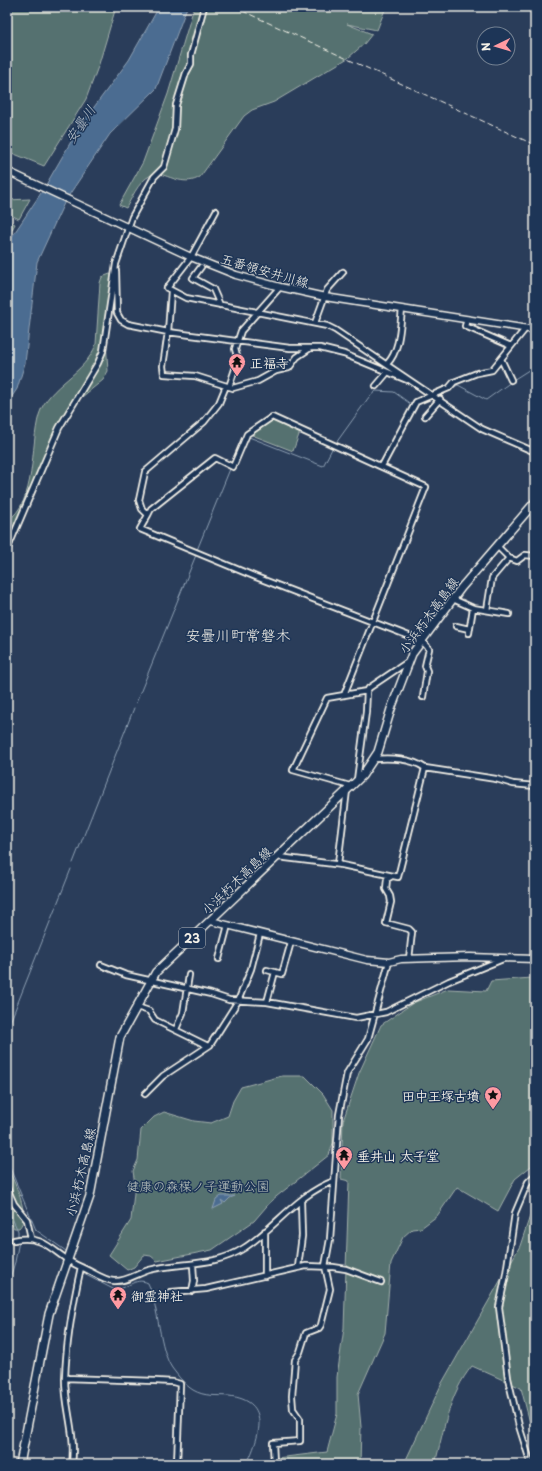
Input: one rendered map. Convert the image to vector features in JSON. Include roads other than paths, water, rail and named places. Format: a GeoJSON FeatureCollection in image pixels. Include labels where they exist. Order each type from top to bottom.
{"type":"FeatureCollection","features":[{"type":"Feature","properties":{"kind":"main road","name":"五番領安井川線"},"geometry":{"type":"LineString","coordinates":[[7,171],[191,257],[236,275],[280,288],[325,297],[535,330]]}},
{"type":"Feature","properties":{"kind":"main road","name":"小浜朽木高島線"},"geometry":{"type":"LineString","coordinates":[[20,1464],[49,1314],[90,1196],[120,1037],[156,972],[172,955],[211,921],[278,857],[308,825],[357,780],[374,759],[378,752],[408,661],[453,599],[535,502]]}},
{"type":"Feature","properties":{"kind":"main road"},"geometry":{"type":"LineString","coordinates":[[211,921],[352,957],[389,962],[409,959],[508,957],[535,959]]}},
{"type":"Feature","properties":{"kind":"street"},"geometry":{"type":"LineString","coordinates":[[7,550],[59,428],[98,363],[103,351],[115,268],[128,228],[154,176],[164,167],[175,129],[176,105],[186,73],[191,64],[191,55],[204,7]]}},
{"type":"Feature","properties":{"kind":"street"},"geometry":{"type":"LineString","coordinates":[[216,211],[191,257],[166,288],[186,298],[257,313],[315,323],[335,330],[410,381],[440,399],[482,429],[535,452]]}},
{"type":"Feature","properties":{"kind":"street"},"geometry":{"type":"LineString","coordinates":[[201,267],[193,278],[213,289],[220,305]]}},
{"type":"Feature","properties":{"kind":"street"},"geometry":{"type":"LineString","coordinates":[[115,268],[117,283],[117,313],[121,320],[128,324],[140,328],[290,348],[320,348],[344,354],[387,373],[410,381]]}},
{"type":"Feature","properties":{"kind":"street"},"geometry":{"type":"LineString","coordinates":[[315,323],[330,285],[343,272]]}},
{"type":"Feature","properties":{"kind":"street"},"geometry":{"type":"LineString","coordinates":[[148,515],[142,509],[139,500],[145,472],[204,422],[227,387],[238,360],[235,349],[241,331],[280,288]]}},
{"type":"Feature","properties":{"kind":"street"},"geometry":{"type":"LineString","coordinates":[[171,291],[168,332],[163,366],[164,374],[195,376],[233,388],[258,381],[276,372],[289,368],[297,357],[309,348]]}},
{"type":"Feature","properties":{"kind":"street"},"geometry":{"type":"LineString","coordinates":[[387,364],[393,357],[398,343],[402,309]]}},
{"type":"Feature","properties":{"kind":"street"},"geometry":{"type":"LineString","coordinates":[[466,319],[465,326],[511,346]]}},
{"type":"Feature","properties":{"kind":"street"},"geometry":{"type":"LineString","coordinates":[[382,466],[416,402],[449,388],[454,382],[477,373],[492,370],[526,328]]}},
{"type":"Feature","properties":{"kind":"street"},"geometry":{"type":"LineString","coordinates":[[501,359],[511,380]]}},
{"type":"Feature","properties":{"kind":"street"},"geometry":{"type":"LineString","coordinates":[[376,386],[387,373]]}},
{"type":"Feature","properties":{"kind":"street"},"geometry":{"type":"LineString","coordinates":[[425,416],[440,399]]}},
{"type":"Feature","properties":{"kind":"street"},"geometry":{"type":"LineString","coordinates":[[344,695],[373,622],[426,486],[272,418],[247,434],[233,467],[215,458],[151,509],[140,529],[144,532],[373,622],[422,641],[429,649],[425,666],[427,671],[423,696]]}},
{"type":"Feature","properties":{"kind":"street"},"geometry":{"type":"LineString","coordinates":[[497,546],[509,558],[517,561],[525,555],[535,556]]}},
{"type":"Feature","properties":{"kind":"street"},"geometry":{"type":"LineString","coordinates":[[487,610],[492,578],[509,558]]}},
{"type":"Feature","properties":{"kind":"street"},"geometry":{"type":"LineString","coordinates":[[453,599],[473,608],[509,614]]}},
{"type":"Feature","properties":{"kind":"street"},"geometry":{"type":"LineString","coordinates":[[456,626],[469,631],[473,608]]}},
{"type":"Feature","properties":{"kind":"street"},"geometry":{"type":"LineString","coordinates":[[338,864],[348,788],[293,770],[327,698],[367,691],[369,688],[408,661]]}},
{"type":"Feature","properties":{"kind":"street"},"geometry":{"type":"LineString","coordinates":[[357,780],[366,712],[367,691]]}},
{"type":"Feature","properties":{"kind":"street"},"geometry":{"type":"LineString","coordinates":[[374,759],[389,758],[417,762],[425,768],[496,779],[513,784],[535,786]]}},
{"type":"Feature","properties":{"kind":"street"},"geometry":{"type":"LineString","coordinates":[[278,857],[338,864],[398,877],[425,768]]}},
{"type":"Feature","properties":{"kind":"street"},"geometry":{"type":"LineString","coordinates":[[392,876],[387,879],[385,884],[391,902],[386,923],[409,929],[412,932],[409,959]]}},
{"type":"Feature","properties":{"kind":"street"},"geometry":{"type":"LineString","coordinates":[[219,959],[228,925]]}},
{"type":"Feature","properties":{"kind":"street"},"geometry":{"type":"LineString","coordinates":[[145,1094],[163,1076],[208,1046],[238,1002],[252,969],[260,934]]}},
{"type":"Feature","properties":{"kind":"street"},"geometry":{"type":"LineString","coordinates":[[267,970],[282,974],[291,942]]}},
{"type":"Feature","properties":{"kind":"street"},"geometry":{"type":"LineString","coordinates":[[101,965],[126,975],[238,1002],[267,1002],[356,1018],[386,1012],[449,981],[508,957]]}},
{"type":"Feature","properties":{"kind":"street"},"geometry":{"type":"LineString","coordinates":[[274,1463],[273,1444],[300,1441],[300,1419],[295,1412],[292,1401],[295,1360],[302,1348],[306,1333],[319,1328],[322,1325],[330,1289],[325,1266],[329,1253],[337,1130],[345,1082],[351,1064],[368,1039],[389,962]]}},
{"type":"Feature","properties":{"kind":"street"},"geometry":{"type":"LineString","coordinates":[[267,1002],[275,972]]}},
{"type":"Feature","properties":{"kind":"street"},"geometry":{"type":"LineString","coordinates":[[176,1029],[183,1013],[189,974]]}},
{"type":"Feature","properties":{"kind":"street"},"geometry":{"type":"LineString","coordinates":[[137,1007],[148,1011],[155,1020],[208,1046]]}},
{"type":"Feature","properties":{"kind":"street"},"geometry":{"type":"LineString","coordinates":[[531,1464],[519,1426],[508,1378],[499,1307],[506,1274],[515,1213],[528,1182],[535,1175]]}},
{"type":"Feature","properties":{"kind":"street"},"geometry":{"type":"LineString","coordinates":[[14,1240],[31,1238],[57,1250],[72,1263],[113,1281],[122,1281],[151,1269],[193,1265],[237,1252],[315,1190],[334,1181]]}},
{"type":"Feature","properties":{"kind":"street"},"geometry":{"type":"LineString","coordinates":[[7,1188],[14,1204],[27,1220],[31,1238]]}},
{"type":"Feature","properties":{"kind":"street"},"geometry":{"type":"LineString","coordinates":[[298,1267],[302,1230],[301,1201]]}},
{"type":"Feature","properties":{"kind":"street"},"geometry":{"type":"LineString","coordinates":[[265,1231],[265,1276]]}},
{"type":"Feature","properties":{"kind":"street"},"geometry":{"type":"LineString","coordinates":[[192,1291],[194,1282],[193,1265]]}},
{"type":"Feature","properties":{"kind":"street"},"geometry":{"type":"LineString","coordinates":[[171,1292],[192,1291],[265,1276],[298,1267],[325,1266],[346,1270],[381,1282]]}},
{"type":"Feature","properties":{"kind":"street"},"geometry":{"type":"LineString","coordinates":[[72,1464],[74,1448],[72,1424],[66,1402],[65,1378],[73,1306],[81,1267]]}},
{"type":"Feature","properties":{"kind":"street"},"geometry":{"type":"LineString","coordinates":[[65,1378],[155,1381],[180,1384],[177,1464]]}},
{"type":"Feature","properties":{"kind":"water"},"geometry":{"type":"Polygon","coordinates":[[[159,7],[187,7],[156,89],[110,134],[65,201],[37,262],[25,363],[17,389],[7,404],[7,244],[43,190],[80,126],[129,60],[159,7]]]}},
{"type":"Feature","properties":{"kind":"water"},"geometry":{"type":"Polygon","coordinates":[[[221,1196],[235,1196],[230,1198],[225,1203],[221,1200],[223,1204],[213,1209],[216,1200],[221,1196]]]}},
{"type":"Feature","properties":{"kind":"waterway"},"geometry":{"type":"LineString","coordinates":[[513,380],[535,366]]}},
{"type":"Feature","properties":{"kind":"waterway"},"geometry":{"type":"LineString","coordinates":[[452,388],[458,385],[486,400],[511,382]]}},
{"type":"Feature","properties":{"kind":"waterway"},"geometry":{"type":"LineString","coordinates":[[336,443],[369,397],[376,391],[394,392],[412,405]]}},
{"type":"Feature","properties":{"kind":"waterway"},"geometry":{"type":"LineString","coordinates":[[197,550],[230,469],[235,470],[249,437],[323,466],[333,447]]}},
{"type":"Feature","properties":{"kind":"waterway"},"geometry":{"type":"LineString","coordinates":[[136,703],[196,555]]}},
{"type":"Feature","properties":{"kind":"waterway"},"geometry":{"type":"LineString","coordinates":[[73,863],[134,708]]}},
{"type":"Feature","properties":{"kind":"waterway"},"geometry":{"type":"LineString","coordinates":[[7,1030],[71,869]]}},
{"type":"Feature","properties":{"kind":"waterway"},"geometry":{"type":"LineString","coordinates":[[7,1161],[36,1230],[66,1251]]}},
{"type":"Feature","properties":{"kind":"waterway"},"geometry":{"type":"LineString","coordinates":[[7,1207],[18,1231],[18,1238]]}},
{"type":"Feature","properties":{"kind":"waterway"},"geometry":{"type":"LineString","coordinates":[[7,1288],[15,1262],[19,1241]]}},
{"type":"Feature","properties":{"kind":"waterway"},"geometry":{"type":"LineString","coordinates":[[82,1273],[113,1289],[122,1288],[139,1281],[148,1283],[155,1304],[164,1350],[172,1368],[184,1383],[193,1390],[206,1395],[229,1396],[243,1399],[252,1405],[257,1413],[259,1422],[258,1432],[247,1464]]}},
{"type":"Feature","properties":{"kind":"tunnel"},"geometry":{"type":"LineString","coordinates":[[201,267],[207,256]]}},
{"type":"Feature","properties":{"kind":"railway"},"geometry":{"type":"LineString","coordinates":[[234,7],[535,145]]}},
{"type":"Feature","properties":{"kind":"place","name":"正福寺"},"geometry":{"type":"Point","coordinates":[237,377]}},
{"type":"Feature","properties":{"kind":"place","name":"田中王塚古墳"},"geometry":{"type":"Point","coordinates":[493,1110]}},
{"type":"Feature","properties":{"kind":"place","name":"垂井山 太子堂"},"geometry":{"type":"Point","coordinates":[344,1170]}},
{"type":"Feature","properties":{"kind":"place","name":"御霊神社"},"geometry":{"type":"Point","coordinates":[118,1310]}},
{"type":"Feature","properties":{"kind":"district","name":"安曇川町常磐木"},"geometry":{"type":"Point","coordinates":[238,634]}},
{"type":"Feature","properties":{"kind":"water label","name":"安曇川"},"geometry":{"type":"Point","coordinates":[80,124]}},
{"type":"Feature","properties":{"kind":"park label","name":"健康の森楳ノ子運動公園"},"geometry":{"type":"Point","coordinates":[198,1185]}}]}
